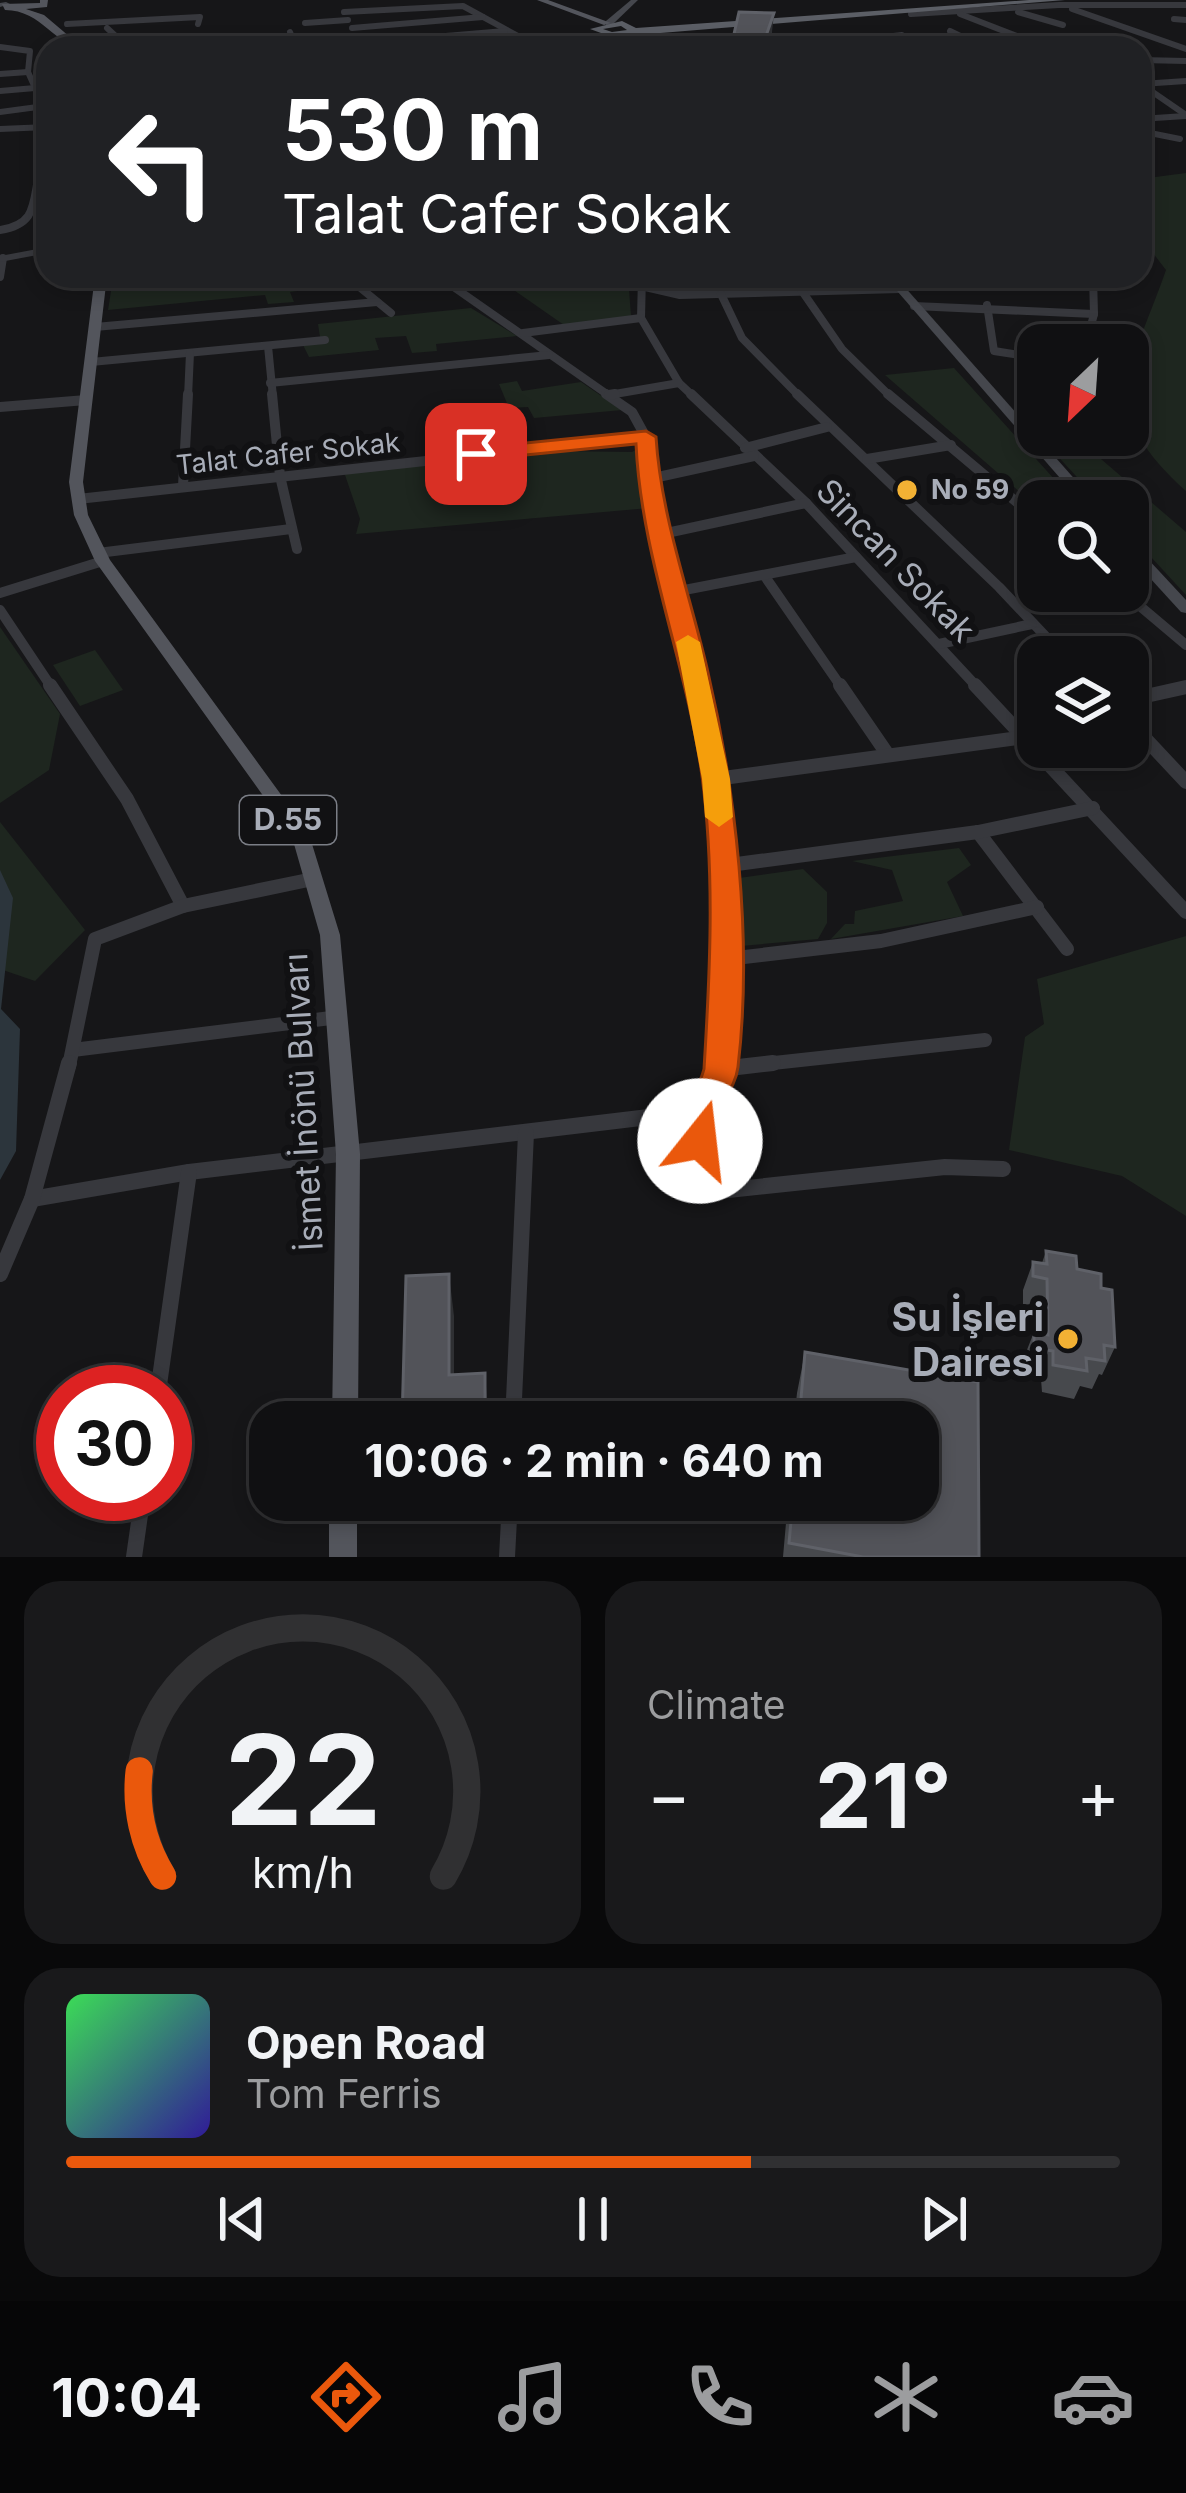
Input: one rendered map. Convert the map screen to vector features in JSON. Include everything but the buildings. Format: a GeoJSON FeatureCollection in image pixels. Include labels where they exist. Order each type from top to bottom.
{"type":"FeatureCollection","features":[{"type":"Feature","properties":{"kind":"highway"},"geometry":{"type":"LineString","coordinates":[[631,28],[989,0]]}},
{"type":"Feature","properties":{"kind":"highway"},"geometry":{"type":"LineString","coordinates":[[594,29],[1060,3]]}},
{"type":"Feature","properties":{"kind":"highway"},"geometry":{"type":"LineString","coordinates":[[637,16],[667,22]]}},
{"type":"Feature","properties":{"kind":"main road"},"geometry":{"type":"LineString","coordinates":[[536,0],[619,36]]}},
{"type":"Feature","properties":{"kind":"main road"},"geometry":{"type":"LineString","coordinates":[[536,0],[594,29]]}},
{"type":"Feature","properties":{"kind":"main road"},"geometry":{"type":"LineString","coordinates":[[607,27],[635,0]]}},
{"type":"Feature","properties":{"kind":"main road"},"geometry":{"type":"LineString","coordinates":[[639,36],[631,28],[646,0]]}},
{"type":"Feature","properties":{"kind":"main road"},"geometry":{"type":"LineString","coordinates":[[9,5],[60,1]]}},
{"type":"Feature","properties":{"kind":"main road"},"geometry":{"type":"LineString","coordinates":[[40,16],[45,3]]}},
{"type":"Feature","properties":{"kind":"main road"},"geometry":{"type":"LineString","coordinates":[[9,5],[40,16],[64,36]]}},
{"type":"Feature","properties":{"kind":"main road"},"geometry":{"type":"LineString","coordinates":[[588,19],[619,16]]}},
{"type":"Feature","properties":{"kind":"main road","name":"İsmet İnönü Bulvarı"},"geometry":{"type":"LineString","coordinates":[[100,288],[78,500],[100,557],[276,800],[302,844],[330,935],[348,1154],[345,1401]]}},
{"type":"Feature","properties":{"kind":"main road"},"geometry":{"type":"LineString","coordinates":[[900,289],[1068,480]]}},
{"type":"Feature","properties":{"kind":"main road"},"geometry":{"type":"LineString","coordinates":[[1149,569],[1186,609]]}},
{"type":"Feature","properties":{"kind":"main road"},"geometry":{"type":"LineString","coordinates":[[343,1521],[343,1557]]}},
{"type":"Feature","properties":{"kind":"street"},"geometry":{"type":"LineString","coordinates":[[337,0],[355,36]]}},
{"type":"Feature","properties":{"kind":"street"},"geometry":{"type":"LineString","coordinates":[[1060,3],[1167,38],[1186,49]]}},
{"type":"Feature","properties":{"kind":"street"},"geometry":{"type":"LineString","coordinates":[[911,14],[1060,3],[1186,5]]}},
{"type":"Feature","properties":{"kind":"street"},"geometry":{"type":"LineString","coordinates":[[348,20],[463,6],[519,36]]}},
{"type":"Feature","properties":{"kind":"street"},"geometry":{"type":"LineString","coordinates":[[1006,8],[1063,25]]}},
{"type":"Feature","properties":{"kind":"street"},"geometry":{"type":"LineString","coordinates":[[67,24],[106,28],[199,21],[200,10],[121,13],[106,28]]}},
{"type":"Feature","properties":{"kind":"street"},"geometry":{"type":"LineString","coordinates":[[953,11],[1017,36]]}},
{"type":"Feature","properties":{"kind":"street"},"geometry":{"type":"LineString","coordinates":[[305,22],[484,17]]}},
{"type":"Feature","properties":{"kind":"street"},"geometry":{"type":"LineString","coordinates":[[1174,19],[1186,20]]}},
{"type":"Feature","properties":{"kind":"street"},"geometry":{"type":"LineString","coordinates":[[106,28],[117,36]]}},
{"type":"Feature","properties":{"kind":"street"},"geometry":{"type":"LineString","coordinates":[[453,36],[509,30]]}},
{"type":"Feature","properties":{"kind":"street"},"geometry":{"type":"LineString","coordinates":[[950,31],[961,36]]}},
{"type":"Feature","properties":{"kind":"street"},"geometry":{"type":"LineString","coordinates":[[290,32],[292,36]]}},
{"type":"Feature","properties":{"kind":"street"},"geometry":{"type":"LineString","coordinates":[[1167,38],[1186,40]]}},
{"type":"Feature","properties":{"kind":"street"},"geometry":{"type":"LineString","coordinates":[[0,47],[26,48],[35,88],[0,91]]}},
{"type":"Feature","properties":{"kind":"street"},"geometry":{"type":"LineString","coordinates":[[1152,60],[1186,61]]}},
{"type":"Feature","properties":{"kind":"street"},"geometry":{"type":"LineString","coordinates":[[0,74],[28,72]]}},
{"type":"Feature","properties":{"kind":"street"},"geometry":{"type":"LineString","coordinates":[[1152,81],[1186,81]]}},
{"type":"Feature","properties":{"kind":"street"},"geometry":{"type":"LineString","coordinates":[[1152,89],[1186,115]]}},
{"type":"Feature","properties":{"kind":"street"},"geometry":{"type":"LineString","coordinates":[[1152,97],[1160,96]]}},
{"type":"Feature","properties":{"kind":"street"},"geometry":{"type":"LineString","coordinates":[[0,112],[36,107]]}},
{"type":"Feature","properties":{"kind":"street"},"geometry":{"type":"LineString","coordinates":[[1152,117],[1186,115]]}},
{"type":"Feature","properties":{"kind":"street"},"geometry":{"type":"LineString","coordinates":[[0,129],[36,130]]}},
{"type":"Feature","properties":{"kind":"street"},"geometry":{"type":"LineString","coordinates":[[1152,133],[1180,139]]}},
{"type":"Feature","properties":{"kind":"street"},"geometry":{"type":"LineString","coordinates":[[0,230],[20,227],[36,199]]}},
{"type":"Feature","properties":{"kind":"street"},"geometry":{"type":"LineString","coordinates":[[0,277],[2,258],[36,252]]}},
{"type":"Feature","properties":{"kind":"street"},"geometry":{"type":"LineString","coordinates":[[360,288],[392,313]]}},
{"type":"Feature","properties":{"kind":"street"},"geometry":{"type":"LineString","coordinates":[[32,1199],[189,1172],[699,1111],[715,1093],[721,1069],[727,959],[716,779],[649,479],[644,426],[609,395],[456,288]]}},
{"type":"Feature","properties":{"kind":"street","name":"Sincan Sokak"},"geometry":{"type":"LineString","coordinates":[[640,288],[641,318],[679,383],[806,503],[1017,728]]}},
{"type":"Feature","properties":{"kind":"street"},"geometry":{"type":"LineString","coordinates":[[660,288],[680,295]]}},
{"type":"Feature","properties":{"kind":"street"},"geometry":{"type":"LineString","coordinates":[[1091,324],[1093,288]]}},
{"type":"Feature","properties":{"kind":"street"},"geometry":{"type":"LineString","coordinates":[[639,301],[721,293],[900,289]]}},
{"type":"Feature","properties":{"kind":"street"},"geometry":{"type":"LineString","coordinates":[[802,291],[821,327],[1017,502]]}},
{"type":"Feature","properties":{"kind":"street"},"geometry":{"type":"LineString","coordinates":[[721,293],[742,338],[827,427],[867,459],[1044,636]]}},
{"type":"Feature","properties":{"kind":"street"},"geometry":{"type":"LineString","coordinates":[[95,327],[377,302]]}},
{"type":"Feature","properties":{"kind":"street"},"geometry":{"type":"LineString","coordinates":[[914,306],[987,305],[1094,314]]}},
{"type":"Feature","properties":{"kind":"street"},"geometry":{"type":"LineString","coordinates":[[987,305],[994,351],[1017,355]]}},
{"type":"Feature","properties":{"kind":"street"},"geometry":{"type":"LineString","coordinates":[[523,334],[641,318]]}},
{"type":"Feature","properties":{"kind":"street"},"geometry":{"type":"LineString","coordinates":[[91,362],[325,340]]}},
{"type":"Feature","properties":{"kind":"street"},"geometry":{"type":"LineString","coordinates":[[268,346],[280,476],[297,549]]}},
{"type":"Feature","properties":{"kind":"street"},"geometry":{"type":"LineString","coordinates":[[183,487],[190,353]]}},
{"type":"Feature","properties":{"kind":"street"},"geometry":{"type":"LineString","coordinates":[[270,383],[550,355]]}},
{"type":"Feature","properties":{"kind":"street"},"geometry":{"type":"LineString","coordinates":[[362,374],[365,387]]}},
{"type":"Feature","properties":{"kind":"street"},"geometry":{"type":"LineString","coordinates":[[609,395],[679,383]]}},
{"type":"Feature","properties":{"kind":"street"},"geometry":{"type":"LineString","coordinates":[[0,406],[86,400]]}},
{"type":"Feature","properties":{"kind":"street"},"geometry":{"type":"LineString","coordinates":[[649,479],[827,427]]}},
{"type":"Feature","properties":{"kind":"street","name":"Talat Cafer Sokak"},"geometry":{"type":"LineString","coordinates":[[78,500],[646,437]]}},
{"type":"Feature","properties":{"kind":"street"},"geometry":{"type":"LineString","coordinates":[[867,459],[951,446]]}},
{"type":"Feature","properties":{"kind":"street"},"geometry":{"type":"LineString","coordinates":[[662,534],[806,503]]}},
{"type":"Feature","properties":{"kind":"street"},"geometry":{"type":"LineString","coordinates":[[0,593],[100,557],[291,530]]}},
{"type":"Feature","properties":{"kind":"street"},"geometry":{"type":"LineString","coordinates":[[674,592],[856,556]]}},
{"type":"Feature","properties":{"kind":"street"},"geometry":{"type":"LineString","coordinates":[[764,575],[888,755]]}},
{"type":"Feature","properties":{"kind":"street"},"geometry":{"type":"LineString","coordinates":[[0,610],[127,800],[183,906]]}},
{"type":"Feature","properties":{"kind":"street"},"geometry":{"type":"LineString","coordinates":[[1147,612],[1186,645]]}},
{"type":"Feature","properties":{"kind":"street"},"geometry":{"type":"LineString","coordinates":[[939,644],[1032,624]]}},
{"type":"Feature","properties":{"kind":"street"},"geometry":{"type":"LineString","coordinates":[[1149,695],[1186,687]]}},
{"type":"Feature","properties":{"kind":"street"},"geometry":{"type":"LineString","coordinates":[[716,779],[1017,738]]}},
{"type":"Feature","properties":{"kind":"street"},"geometry":{"type":"LineString","coordinates":[[1149,742],[1186,782]]}},
{"type":"Feature","properties":{"kind":"street","name":"Sincan Sokak"},"geometry":{"type":"LineString","coordinates":[[1055,768],[1186,912]]}},
{"type":"Feature","properties":{"kind":"street"},"geometry":{"type":"LineString","coordinates":[[722,866],[978,832],[1093,808]]}},
{"type":"Feature","properties":{"kind":"street"},"geometry":{"type":"LineString","coordinates":[[978,832],[1067,949]]}},
{"type":"Feature","properties":{"kind":"street"},"geometry":{"type":"LineString","coordinates":[[0,1274],[32,1199],[73,1050],[90,946],[110,929],[183,906],[313,879]]}},
{"type":"Feature","properties":{"kind":"street"},"geometry":{"type":"LineString","coordinates":[[727,959],[881,941],[1037,907]]}},
{"type":"Feature","properties":{"kind":"street"},"geometry":{"type":"LineString","coordinates":[[73,1050],[340,1017]]}},
{"type":"Feature","properties":{"kind":"street"},"geometry":{"type":"LineString","coordinates":[[721,1069],[985,1040]]}},
{"type":"Feature","properties":{"kind":"street"},"geometry":{"type":"LineString","coordinates":[[699,1111],[702,1171],[706,1181],[728,1190],[946,1167],[1003,1169]]}},
{"type":"Feature","properties":{"kind":"street"},"geometry":{"type":"LineString","coordinates":[[514,1401],[526,1133]]}},
{"type":"Feature","properties":{"kind":"street"},"geometry":{"type":"LineString","coordinates":[[162,1365],[189,1172]]}},
{"type":"Feature","properties":{"kind":"street"},"geometry":{"type":"LineString","coordinates":[[134,1557],[139,1521]]}},
{"type":"Feature","properties":{"kind":"street"},"geometry":{"type":"LineString","coordinates":[[507,1557],[509,1521]]}},
{"type":"Feature","properties":{"kind":"shaded area"},"geometry":{"type":"Polygon","coordinates":[[[1186,173],[1186,491],[1149,450],[1149,324],[1145,324],[1166,270],[1152,252],[1152,177],[1186,173]]]}},
{"type":"Feature","properties":{"kind":"shaded area"},"geometry":{"type":"Polygon","coordinates":[[[112,288],[312,289],[290,292],[294,302],[268,304],[265,295],[108,310],[112,288]]]}},
{"type":"Feature","properties":{"kind":"shaded area"},"geometry":{"type":"Polygon","coordinates":[[[511,288],[629,288],[631,316],[564,325],[511,288]]]}},
{"type":"Feature","properties":{"kind":"shaded area"},"geometry":{"type":"Polygon","coordinates":[[[471,308],[517,336],[436,344],[437,351],[412,353],[406,336],[375,338],[379,350],[309,357],[303,345],[321,343],[318,324],[471,308]]]}},
{"type":"Feature","properties":{"kind":"shaded area"},"geometry":{"type":"Polygon","coordinates":[[[954,368],[1017,438],[1017,456],[1033,456],[1055,480],[1017,480],[1017,490],[885,375],[954,368]]]}},
{"type":"Feature","properties":{"kind":"shaded area"},"geometry":{"type":"Polygon","coordinates":[[[517,381],[522,391],[581,382],[622,410],[534,418],[528,407],[509,408],[499,384],[517,381]]]}},
{"type":"Feature","properties":{"kind":"shaded area"},"geometry":{"type":"Polygon","coordinates":[[[641,447],[649,508],[356,534],[360,519],[344,472],[550,451],[632,452],[641,447]]]}},
{"type":"Feature","properties":{"kind":"shaded area"},"geometry":{"type":"Polygon","coordinates":[[[1058,456],[1097,456],[1125,480],[1080,480],[1058,456]]]}},
{"type":"Feature","properties":{"kind":"shaded area"},"geometry":{"type":"Polygon","coordinates":[[[1149,500],[1186,532],[1186,595],[1149,555],[1149,500]]]}},
{"type":"Feature","properties":{"kind":"shaded area"},"geometry":{"type":"Polygon","coordinates":[[[0,627],[60,714],[49,770],[0,803],[0,627]]]}},
{"type":"Feature","properties":{"kind":"shaded area"},"geometry":{"type":"Polygon","coordinates":[[[95,650],[123,690],[80,706],[53,665],[95,650]]]}},
{"type":"Feature","properties":{"kind":"shaded area"},"geometry":{"type":"Polygon","coordinates":[[[0,822],[85,930],[35,981],[0,969],[0,822]]]}},
{"type":"Feature","properties":{"kind":"shaded area"},"geometry":{"type":"Polygon","coordinates":[[[959,848],[971,865],[947,882],[963,916],[831,939],[845,924],[854,924],[855,911],[903,901],[892,870],[852,861],[959,848]]]}},
{"type":"Feature","properties":{"kind":"shaded area"},"geometry":{"type":"Polygon","coordinates":[[[803,869],[827,892],[827,923],[818,939],[741,946],[739,878],[803,869]]]}},
{"type":"Feature","properties":{"kind":"shaded area"},"geometry":{"type":"Polygon","coordinates":[[[0,870],[13,898],[1,1009],[20,1029],[16,1151],[0,1180],[0,870]]]}},
{"type":"Feature","properties":{"kind":"shaded area"},"geometry":{"type":"Polygon","coordinates":[[[1186,936],[1186,1216],[1122,1176],[1009,1150],[1025,1037],[1044,1024],[1037,979],[1186,936]]]}},
{"type":"Feature","properties":{"kind":"slow traffic"},"geometry":{"type":"LineString","coordinates":[[688,642],[716,779],[719,817]]}},
{"type":"Feature","properties":{"kind":"place","name":"No 59"},"geometry":{"type":"Point","coordinates":[907,490]}},
{"type":"Feature","properties":{"kind":"place","name":"Su İşleri Dairesi"},"geometry":{"type":"Point","coordinates":[1068,1339]}},
{"type":"Feature","properties":{"kind":"route"},"geometry":{"type":"LineString","coordinates":[[476,454],[646,437],[648,482],[695,668],[716,779],[727,959],[721,1069],[715,1093],[699,1111],[700,1141]]}}]}
